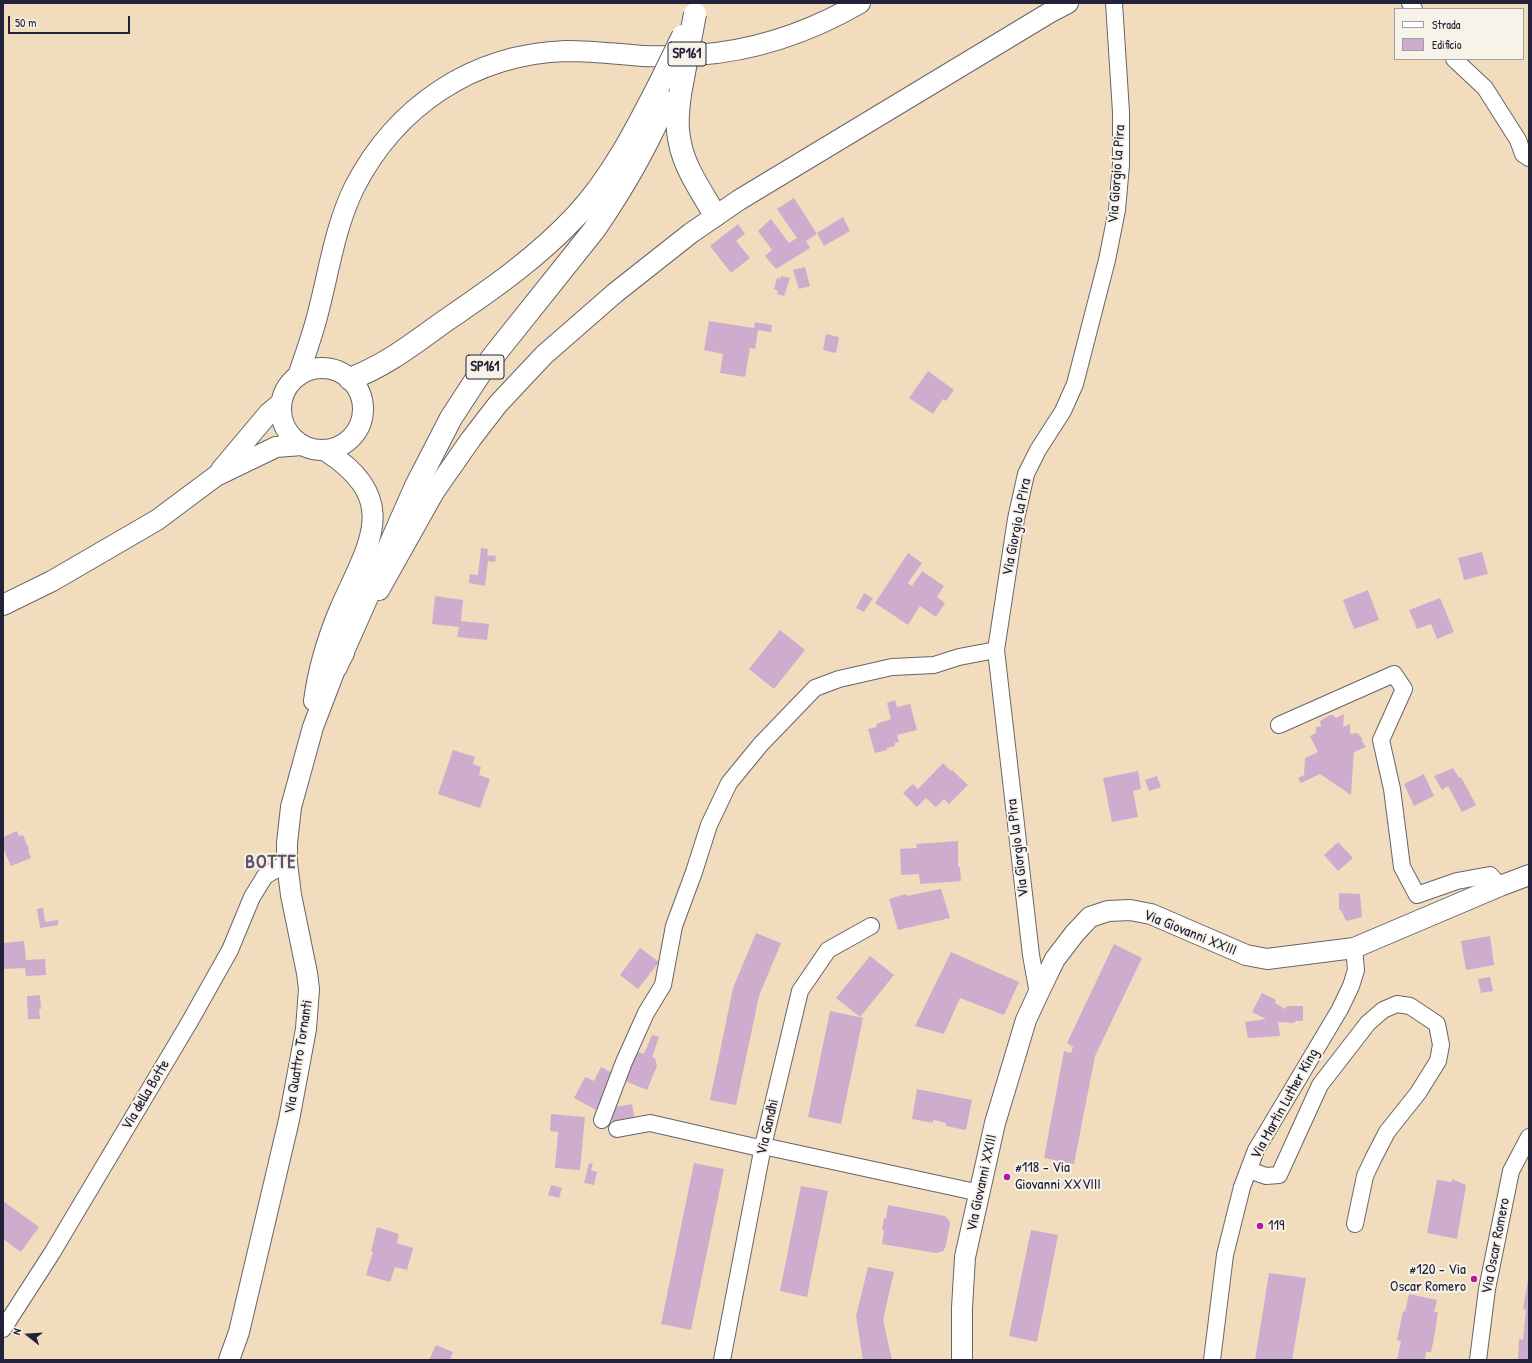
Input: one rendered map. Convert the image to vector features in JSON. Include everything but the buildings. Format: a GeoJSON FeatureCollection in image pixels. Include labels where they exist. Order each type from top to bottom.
{"type":"FeatureCollection","features":[{"type":"Feature","properties":{"kind":"highway","name":"SP161"},"geometry":{"type":"LineString","coordinates":[[336,667],[416,486],[451,418],[487,365],[578,251],[607,212],[646,147],[670,89],[696,8]]}},
{"type":"Feature","properties":{"kind":"highway","name":"SP161"},"geometry":{"type":"LineString","coordinates":[[670,89],[682,153],[715,216]]}},
{"type":"Feature","properties":{"kind":"highway","name":"SP161"},"geometry":{"type":"LineString","coordinates":[[341,374],[374,370],[508,277],[528,261],[582,210],[632,136],[670,89]]}},
{"type":"Feature","properties":{"kind":"main road"},"geometry":{"type":"LineString","coordinates":[[298,376],[318,315],[342,220],[354,189],[368,163],[384,141],[402,121],[429,98],[455,81],[486,66],[534,54],[582,51],[660,56],[697,55],[778,40],[814,27],[860,3]]}},
{"type":"Feature","properties":{"kind":"main road"},"geometry":{"type":"LineString","coordinates":[[313,727],[336,667],[434,492],[471,439],[498,404],[544,355],[641,272],[715,216],[1054,8],[1068,3]]}},
{"type":"Feature","properties":{"kind":"main road"},"geometry":{"type":"LineString","coordinates":[[318,315],[320,348],[341,374],[359,390],[363,404],[362,419],[356,433],[346,443],[336,448],[326,451],[314,450],[302,446],[292,438],[284,427],[281,415],[281,403],[284,392],[290,383],[308,370],[320,368],[341,374]]}},
{"type":"Feature","properties":{"kind":"main road"},"geometry":{"type":"LineString","coordinates":[[216,476],[268,414],[281,403]]}},
{"type":"Feature","properties":{"kind":"main road"},"geometry":{"type":"LineString","coordinates":[[3,605],[52,581],[157,520],[216,476],[276,447],[302,446]]}},
{"type":"Feature","properties":{"kind":"main road"},"geometry":{"type":"LineString","coordinates":[[313,727],[314,698],[322,656],[364,555],[371,536],[374,519],[365,489],[358,478],[343,462],[326,451]]}},
{"type":"Feature","properties":{"kind":"main road","name":"Via Quattro Tornanti"},"geometry":{"type":"LineString","coordinates":[[229,1360],[239,1332],[278,1171],[306,1029],[309,989],[291,895],[287,863],[287,843],[292,807],[313,727]]}},
{"type":"Feature","properties":{"kind":"main road","name":"Via Giovanni XXIII"},"geometry":{"type":"LineString","coordinates":[[962,1360],[962,1308],[965,1257],[995,1123],[1026,1020],[1055,959],[1075,933],[1090,917],[1108,911],[1130,910],[1150,914],[1246,956],[1267,959],[1354,948],[1529,875]]}},
{"type":"Feature","properties":{"kind":"street","name":"Via Giorgio la Pira"},"geometry":{"type":"LineString","coordinates":[[1038,994],[1031,955],[996,650],[1016,520],[1026,474],[1038,450],[1063,411],[1075,384],[1107,260],[1117,210],[1121,165],[1121,112],[1114,3]]}},
{"type":"Feature","properties":{"kind":"street"},"geometry":{"type":"LineString","coordinates":[[1455,60],[1485,88],[1518,140],[1526,156]]}},
{"type":"Feature","properties":{"kind":"street"},"geometry":{"type":"LineString","coordinates":[[602,1120],[624,1062],[646,1013],[663,985],[674,926],[694,872],[709,825],[729,783],[761,744],[815,688],[839,679],[892,667],[934,665],[959,657],[996,650]]}},
{"type":"Feature","properties":{"kind":"street"},"geometry":{"type":"LineString","coordinates":[[1280,725],[1394,674],[1404,689],[1381,740],[1392,789],[1402,867],[1416,895],[1456,881],[1490,875],[1500,886]]}},
{"type":"Feature","properties":{"kind":"street","name":"Via della Botte"},"geometry":{"type":"LineString","coordinates":[[3,1329],[52,1253],[189,1023],[230,950],[252,898],[265,876],[287,863]]}},
{"type":"Feature","properties":{"kind":"street","name":"Via Gandhi"},"geometry":{"type":"LineString","coordinates":[[722,1360],[763,1146],[800,991],[828,950],[871,926]]}},
{"type":"Feature","properties":{"kind":"street","name":"Via Martin Luther King"},"geometry":{"type":"LineString","coordinates":[[1212,1360],[1225,1255],[1242,1187],[1256,1150],[1340,1008],[1351,986],[1356,970],[1354,948]]}},
{"type":"Feature","properties":{"kind":"street"},"geometry":{"type":"LineString","coordinates":[[1249,1170],[1266,1176],[1279,1175],[1320,1085],[1368,1023],[1383,1010],[1397,1004],[1410,1006],[1437,1024],[1441,1045],[1438,1060],[1418,1093],[1387,1132],[1374,1157],[1365,1176],[1355,1224]]}},
{"type":"Feature","properties":{"kind":"street"},"geometry":{"type":"LineString","coordinates":[[617,1129],[650,1123],[755,1147],[763,1146],[980,1193]]}},
{"type":"Feature","properties":{"kind":"street","name":"Via Oscar Romero"},"geometry":{"type":"LineString","coordinates":[[1478,1360],[1488,1290],[1511,1171],[1529,1137]]}},
{"type":"Feature","properties":{"kind":"place","name":"#118 - Via Giovanni XXVIII"},"geometry":{"type":"Point","coordinates":[1007,1177]}},
{"type":"Feature","properties":{"kind":"place","name":"119"},"geometry":{"type":"Point","coordinates":[1260,1226]}},
{"type":"Feature","properties":{"kind":"place","name":"#120 - Via Oscar Romero"},"geometry":{"type":"Point","coordinates":[1474,1279]}},
{"type":"Feature","properties":{"kind":"district","name":"BOTTE"},"geometry":{"type":"Point","coordinates":[271,863]}}]}
